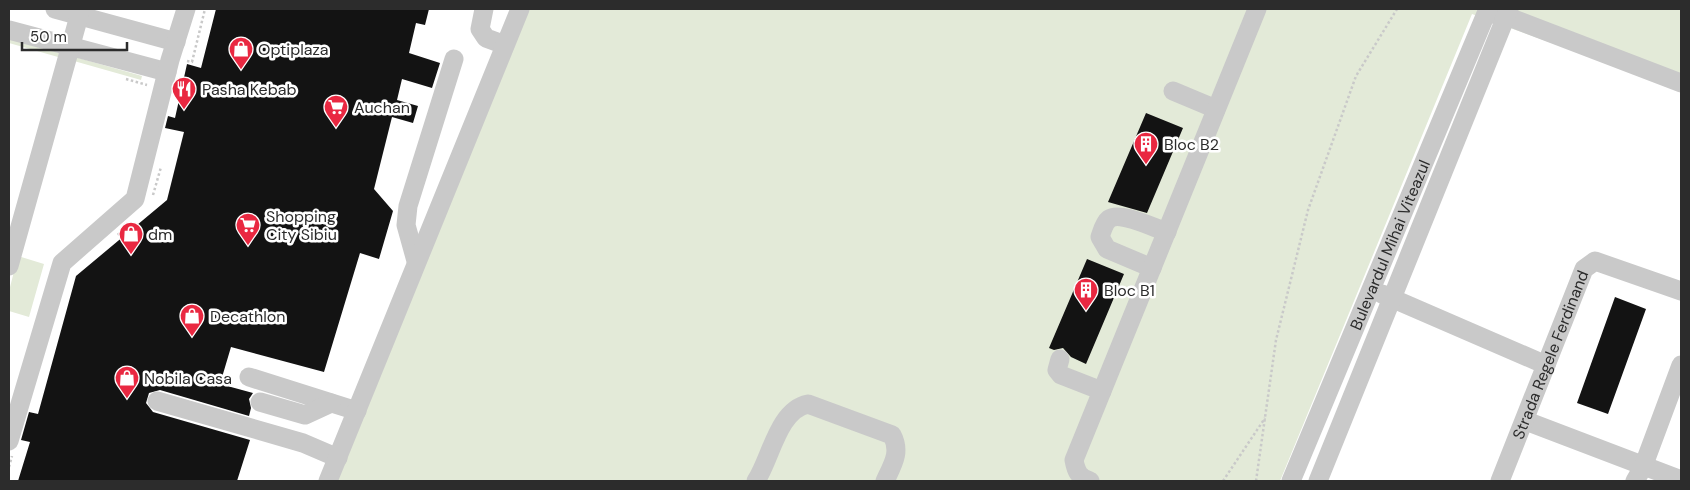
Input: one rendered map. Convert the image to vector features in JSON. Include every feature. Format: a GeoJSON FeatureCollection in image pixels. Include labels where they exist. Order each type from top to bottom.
{"type":"FeatureCollection","features":[{"type":"Feature","properties":{"kind":"street"},"geometry":{"type":"LineString","coordinates":[[55,9],[80,12],[176,42]]}},
{"type":"Feature","properties":{"kind":"street"},"geometry":{"type":"LineString","coordinates":[[9,441],[62,262],[134,199],[167,72],[186,9]]}},
{"type":"Feature","properties":{"kind":"street"},"geometry":{"type":"LineString","coordinates":[[484,9],[480,29],[486,38],[506,45]]}},
{"type":"Feature","properties":{"kind":"street"},"geometry":{"type":"LineString","coordinates":[[328,481],[520,9]]}},
{"type":"Feature","properties":{"kind":"street"},"geometry":{"type":"LineString","coordinates":[[1090,481],[1083,479],[1076,471],[1074,460],[1257,9]]}},
{"type":"Feature","properties":{"kind":"street"},"geometry":{"type":"LineString","coordinates":[[1483,10],[1507,12],[1681,83]]}},
{"type":"Feature","properties":{"kind":"street","name":"Bulevardul Mihai Viteazul"},"geometry":{"type":"LineString","coordinates":[[1291,481],[1371,289],[1483,10]]}},
{"type":"Feature","properties":{"kind":"street"},"geometry":{"type":"LineString","coordinates":[[9,266],[80,12]]}},
{"type":"Feature","properties":{"kind":"street","name":"Bulevardul Mihai Viteazul"},"geometry":{"type":"LineString","coordinates":[[1318,481],[1393,299],[1507,12]]}},
{"type":"Feature","properties":{"kind":"street"},"geometry":{"type":"LineString","coordinates":[[9,30],[70,47],[84,48],[167,72]]}},
{"type":"Feature","properties":{"kind":"street"},"geometry":{"type":"LineString","coordinates":[[416,261],[406,225],[408,206],[454,59]]}},
{"type":"Feature","properties":{"kind":"street"},"geometry":{"type":"LineString","coordinates":[[1173,91],[1216,109]]}},
{"type":"Feature","properties":{"kind":"street"},"geometry":{"type":"LineString","coordinates":[[1152,268],[1107,249],[1102,244],[1100,237],[1103,227],[1108,219],[1116,216],[1167,232]]}},
{"type":"Feature","properties":{"kind":"street","name":"Strada Regele Ferdinand"},"geometry":{"type":"LineString","coordinates":[[1500,481],[1526,421],[1546,365],[1588,263],[1595,261],[1681,291]]}},
{"type":"Feature","properties":{"kind":"street"},"geometry":{"type":"LineString","coordinates":[[1371,289],[1546,365]]}},
{"type":"Feature","properties":{"kind":"street"},"geometry":{"type":"LineString","coordinates":[[1060,359],[1058,370],[1061,375],[1102,391]]}},
{"type":"Feature","properties":{"kind":"street"},"geometry":{"type":"LineString","coordinates":[[1639,474],[1681,365]]}},
{"type":"Feature","properties":{"kind":"street"},"geometry":{"type":"LineString","coordinates":[[249,377],[357,410]]}},
{"type":"Feature","properties":{"kind":"street"},"geometry":{"type":"LineString","coordinates":[[157,402],[303,443],[338,458]]}},
{"type":"Feature","properties":{"kind":"street"},"geometry":{"type":"LineString","coordinates":[[260,402],[305,415],[331,403]]}},
{"type":"Feature","properties":{"kind":"street"},"geometry":{"type":"LineString","coordinates":[[759,481],[787,416],[798,406],[808,404],[892,435],[897,445],[897,454],[885,481]]}},
{"type":"Feature","properties":{"kind":"street"},"geometry":{"type":"LineString","coordinates":[[1526,421],[1639,474],[1681,480]]}},
{"type":"Feature","properties":{"kind":"path"},"geometry":{"type":"LineString","coordinates":[[1256,481],[1276,340],[1308,210],[1356,76],[1397,9]]}},
{"type":"Feature","properties":{"kind":"path"},"geometry":{"type":"LineString","coordinates":[[1223,481],[1266,417]]}},
{"type":"Feature","properties":{"kind":"green space"},"geometry":{"type":"Polygon","coordinates":[[[527,9],[1681,9],[1681,90],[1472,14],[1280,481],[337,481],[527,9]]]}},
{"type":"Feature","properties":{"kind":"green space"},"geometry":{"type":"Polygon","coordinates":[[[9,39],[59,53],[58,57],[9,43],[9,39]]]}},
{"type":"Feature","properties":{"kind":"green space"},"geometry":{"type":"Polygon","coordinates":[[[75,57],[142,76],[141,80],[74,61],[75,57]]]}},
{"type":"Feature","properties":{"kind":"green space"},"geometry":{"type":"Polygon","coordinates":[[[18,256],[44,264],[29,317],[9,311],[9,291],[18,256]]]}},
{"type":"Feature","properties":{"kind":"building","name":"Shopping City Sibiu"},"geometry":{"type":"Polygon","coordinates":[[[216,9],[429,9],[425,25],[416,23],[409,53],[440,63],[432,88],[402,79],[397,100],[418,106],[413,123],[392,117],[374,189],[393,211],[379,259],[360,253],[324,372],[231,347],[220,384],[253,393],[249,399],[251,408],[249,416],[160,390],[149,393],[146,403],[153,412],[250,440],[237,481],[18,481],[30,442],[21,440],[29,412],[38,414],[76,276],[167,200],[184,132],[165,128],[168,116],[175,118],[187,64],[201,68],[216,9]]]}},
{"type":"Feature","properties":{"kind":"building","name":"Bloc B2"},"geometry":{"type":"Polygon","coordinates":[[[1146,113],[1183,128],[1147,213],[1108,202],[1146,113]]]}},
{"type":"Feature","properties":{"kind":"building","name":"Bloc B1"},"geometry":{"type":"Polygon","coordinates":[[[1087,259],[1124,274],[1086,364],[1071,357],[1063,348],[1054,350],[1049,348],[1087,259]]]}},
{"type":"Feature","properties":{"kind":"building"},"geometry":{"type":"Polygon","coordinates":[[[1615,297],[1646,309],[1608,414],[1577,403],[1615,297]]]}},
{"type":"Feature","properties":{"kind":"place","name":"Optiplaza"},"geometry":{"type":"Point","coordinates":[241,70]}},
{"type":"Feature","properties":{"kind":"place","name":"Pasha Kebab"},"geometry":{"type":"Point","coordinates":[184,110]}},
{"type":"Feature","properties":{"kind":"place","name":"Auchan"},"geometry":{"type":"Point","coordinates":[336,128]}},
{"type":"Feature","properties":{"kind":"place","name":"Bloc B2"},"geometry":{"type":"Point","coordinates":[1146,165]}},
{"type":"Feature","properties":{"kind":"place","name":"Shopping City Sibiu"},"geometry":{"type":"Point","coordinates":[248,246]}},
{"type":"Feature","properties":{"kind":"place","name":"dm"},"geometry":{"type":"Point","coordinates":[131,255]}},
{"type":"Feature","properties":{"kind":"place","name":"Bloc B1"},"geometry":{"type":"Point","coordinates":[1086,311]}},
{"type":"Feature","properties":{"kind":"place","name":"Decathlon"},"geometry":{"type":"Point","coordinates":[192,337]}},
{"type":"Feature","properties":{"kind":"place","name":"Nobila Casa"},"geometry":{"type":"Point","coordinates":[127,399]}}]}
